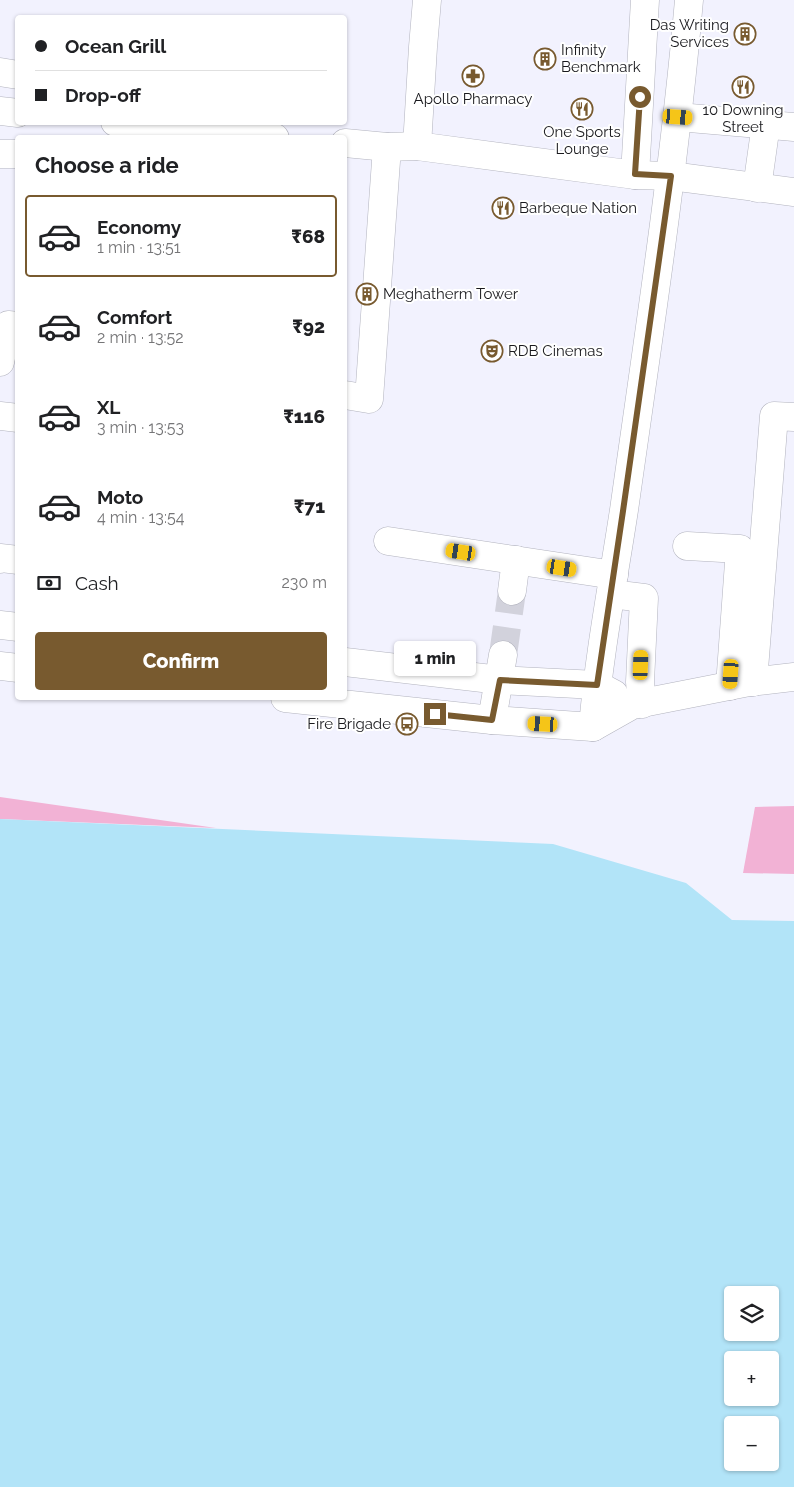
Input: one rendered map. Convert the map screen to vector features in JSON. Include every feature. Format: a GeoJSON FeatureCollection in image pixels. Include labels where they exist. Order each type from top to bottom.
{"type":"FeatureCollection","features":[{"type":"Feature","properties":{"kind":"street"},"geometry":{"type":"LineString","coordinates":[[417,146],[422,47],[427,0]]}},
{"type":"Feature","properties":{"kind":"street"},"geometry":{"type":"LineString","coordinates":[[635,174],[645,0]]}},
{"type":"Feature","properties":{"kind":"street"},"geometry":{"type":"LineString","coordinates":[[593,727],[597,685],[671,176],[689,0]]}},
{"type":"Feature","properties":{"kind":"street"},"geometry":{"type":"LineString","coordinates":[[0,72],[15,74]]}},
{"type":"Feature","properties":{"kind":"street"},"geometry":{"type":"LineString","coordinates":[[0,111],[15,113]]}},
{"type":"Feature","properties":{"kind":"street"},"geometry":{"type":"LineString","coordinates":[[678,117],[794,127]]}},
{"type":"Feature","properties":{"kind":"street"},"geometry":{"type":"LineString","coordinates":[[757,188],[766,124]]}},
{"type":"Feature","properties":{"kind":"street"},"geometry":{"type":"LineString","coordinates":[[143,125],[238,135]]}},
{"type":"Feature","properties":{"kind":"street"},"geometry":{"type":"LineString","coordinates":[[347,143],[387,147],[417,146],[794,192]]}},
{"type":"Feature","properties":{"kind":"street"},"geometry":{"type":"LineString","coordinates":[[347,395],[369,399],[387,147]]}},
{"type":"Feature","properties":{"kind":"street"},"geometry":{"type":"LineString","coordinates":[[0,154],[15,154]]}},
{"type":"Feature","properties":{"kind":"street"},"geometry":{"type":"LineString","coordinates":[[0,362],[8,325],[15,326]]}},
{"type":"Feature","properties":{"kind":"street"},"geometry":{"type":"LineString","coordinates":[[0,416],[15,418]]}},
{"type":"Feature","properties":{"kind":"street"},"geometry":{"type":"LineString","coordinates":[[742,684],[774,416],[794,417]]}},
{"type":"Feature","properties":{"kind":"street"},"geometry":{"type":"LineString","coordinates":[[388,541],[516,560],[612,584],[644,598],[640,682],[637,704]]}},
{"type":"Feature","properties":{"kind":"street"},"geometry":{"type":"LineString","coordinates":[[687,546],[740,549],[742,684]]}},
{"type":"Feature","properties":{"kind":"street"},"geometry":{"type":"LineString","coordinates":[[0,559],[15,560]]}},
{"type":"Feature","properties":{"kind":"street"},"geometry":{"type":"LineString","coordinates":[[512,591],[516,560]]}},
{"type":"Feature","properties":{"kind":"street"},"geometry":{"type":"LineString","coordinates":[[0,625],[15,627]]}},
{"type":"Feature","properties":{"kind":"street"},"geometry":{"type":"LineString","coordinates":[[347,662],[382,666],[501,667],[597,685],[637,704]]}},
{"type":"Feature","properties":{"kind":"street"},"geometry":{"type":"LineString","coordinates":[[0,666],[15,668]]}},
{"type":"Feature","properties":{"kind":"street"},"geometry":{"type":"LineString","coordinates":[[377,708],[382,666]]}},
{"type":"Feature","properties":{"kind":"street"},"geometry":{"type":"LineString","coordinates":[[492,720],[501,667]]}},
{"type":"Feature","properties":{"kind":"street"},"geometry":{"type":"LineString","coordinates":[[303,700],[492,720],[593,727],[637,704],[742,684],[794,677]]}},
{"type":"Feature","properties":{"kind":"shaded area"},"geometry":{"type":"Polygon","coordinates":[[[0,797],[216,828],[0,819],[0,797]]]}},
{"type":"Feature","properties":{"kind":"shaded area"},"geometry":{"type":"Polygon","coordinates":[[[794,806],[794,874],[743,873],[755,807],[794,806]]]}},
{"type":"Feature","properties":{"kind":"water"},"geometry":{"type":"Polygon","coordinates":[[[0,819],[553,844],[686,883],[732,920],[794,921],[794,1487],[0,1487],[0,819]]]}},
{"type":"Feature","properties":{"kind":"tunnel"},"geometry":{"type":"LineString","coordinates":[[503,655],[512,591]]}},
{"type":"Feature","properties":{"kind":"place","name":"Das Writing Services"},"geometry":{"type":"Point","coordinates":[745,34]}},
{"type":"Feature","properties":{"kind":"place","name":"Infinity Benchmark"},"geometry":{"type":"Point","coordinates":[545,59]}},
{"type":"Feature","properties":{"kind":"place","name":"Apollo Pharmacy"},"geometry":{"type":"Point","coordinates":[473,76]}},
{"type":"Feature","properties":{"kind":"place","name":"10 Downing Street"},"geometry":{"type":"Point","coordinates":[743,87]}},
{"type":"Feature","properties":{"kind":"place","name":"One Sports Lounge"},"geometry":{"type":"Point","coordinates":[582,109]}},
{"type":"Feature","properties":{"kind":"place","name":"Barbeque Nation"},"geometry":{"type":"Point","coordinates":[503,208]}},
{"type":"Feature","properties":{"kind":"place","name":"Meghatherm Tower"},"geometry":{"type":"Point","coordinates":[367,294]}},
{"type":"Feature","properties":{"kind":"place","name":"RDB Cinemas"},"geometry":{"type":"Point","coordinates":[492,351]}},
{"type":"Feature","properties":{"kind":"place","name":"Fire Brigade"},"geometry":{"type":"Point","coordinates":[407,724]}},
{"type":"Feature","properties":{"kind":"route"},"geometry":{"type":"LineString","coordinates":[[435,714],[492,720],[500,680],[597,685],[671,176],[635,174],[640,97]]}}]}
